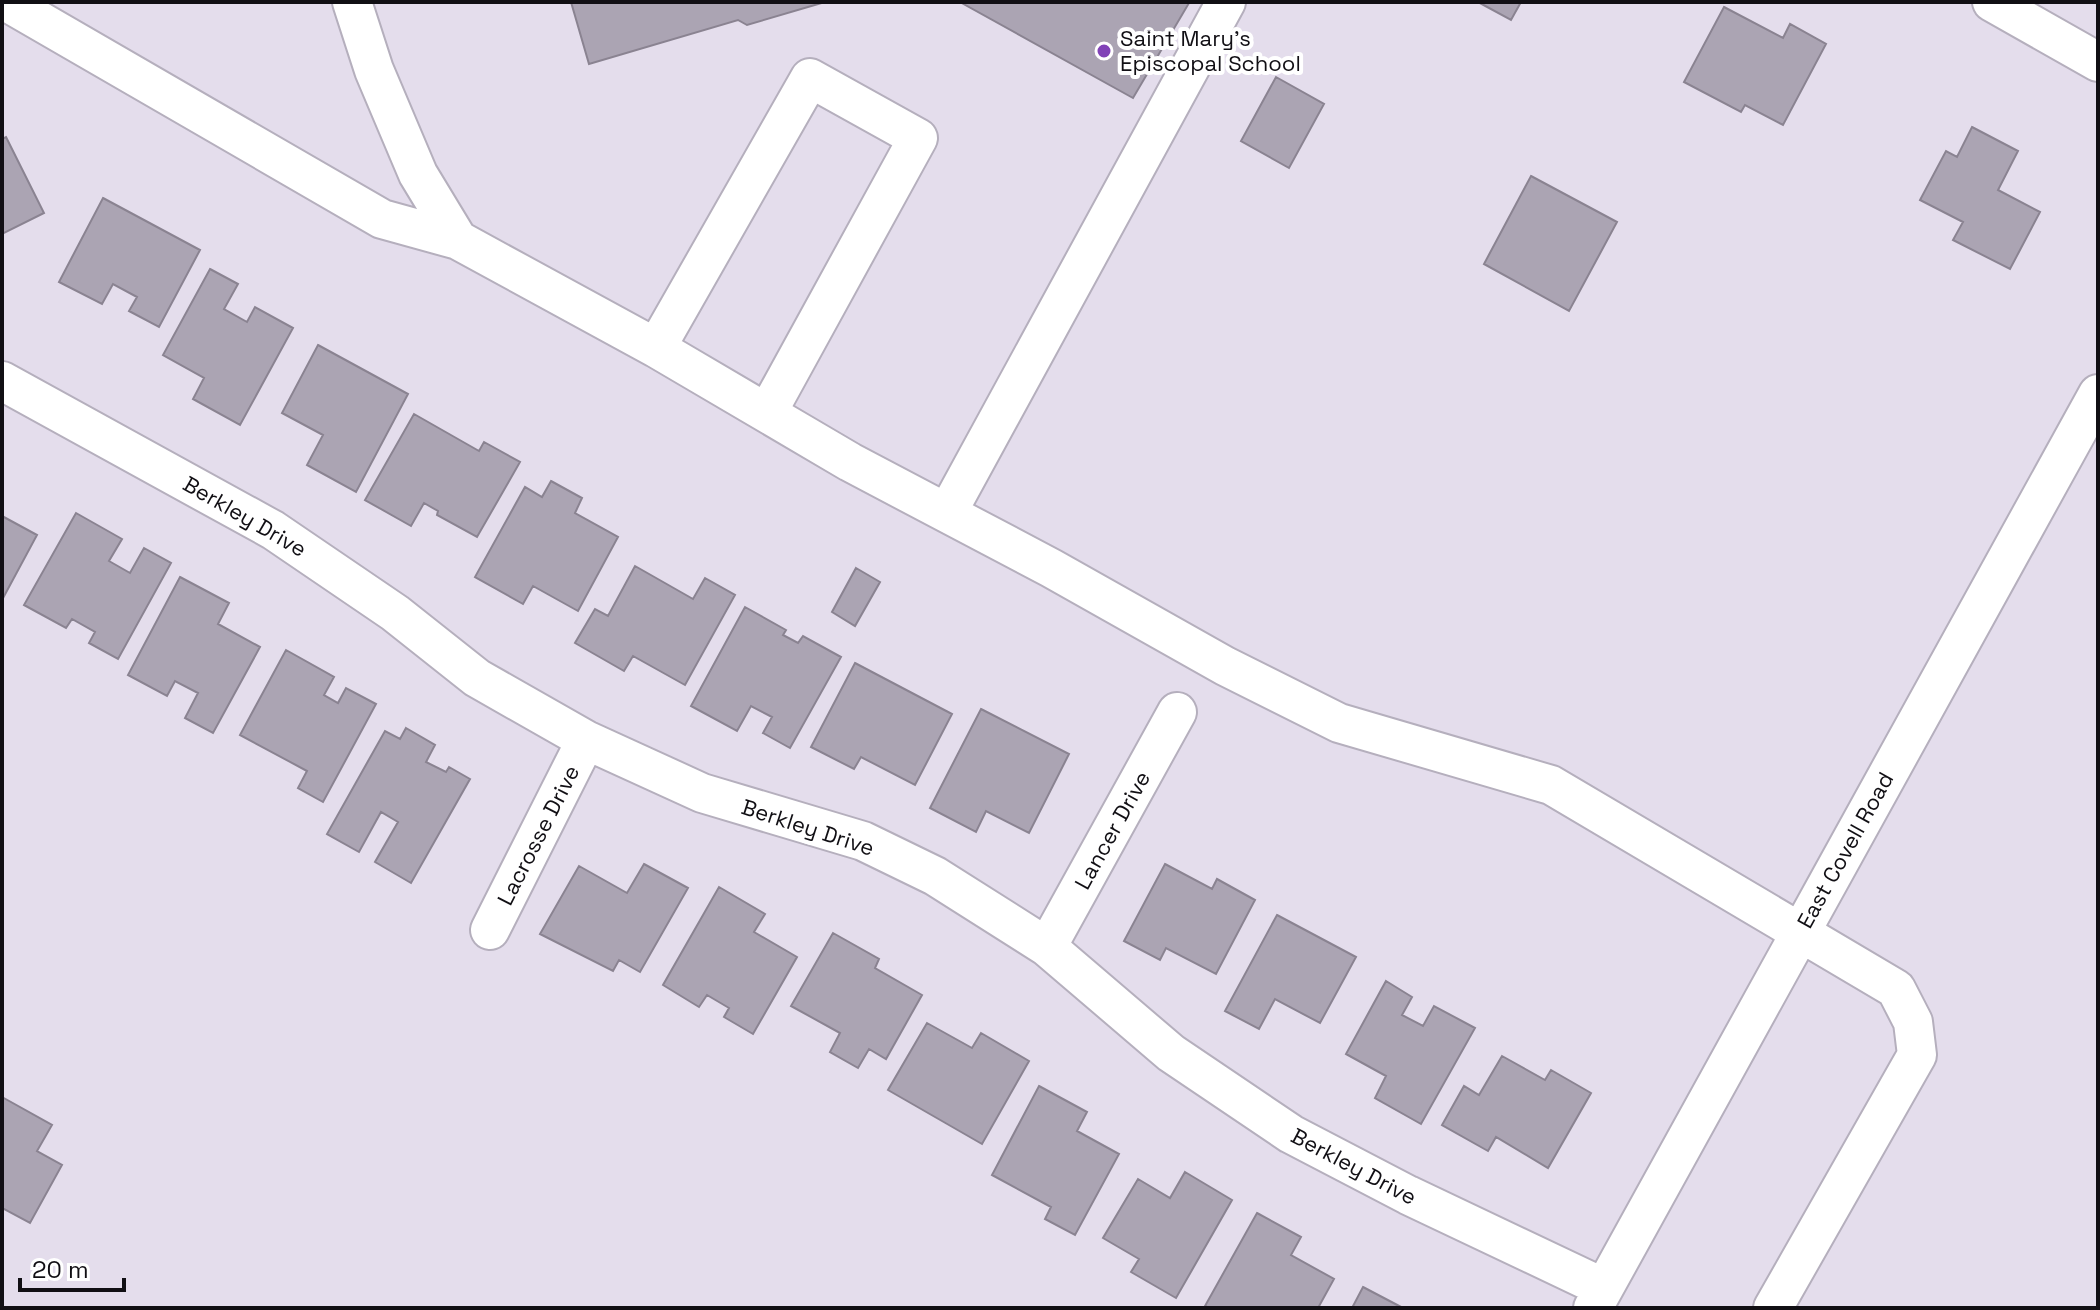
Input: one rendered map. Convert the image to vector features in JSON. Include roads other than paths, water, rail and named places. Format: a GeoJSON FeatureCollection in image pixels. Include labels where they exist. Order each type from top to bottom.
{"type":"FeatureCollection","features":[{"type":"Feature","properties":{"kind":"street"},"geometry":{"type":"LineString","coordinates":[[7,2],[382,219],[458,240],[656,348],[850,462],[1225,666],[1339,723],[1551,785],[1896,989],[1913,1022],[1917,1055],[1773,1308]]}},
{"type":"Feature","properties":{"kind":"street"},"geometry":{"type":"LineString","coordinates":[[352,2],[374,70],[418,174],[458,240]]}},
{"type":"Feature","properties":{"kind":"street"},"geometry":{"type":"LineString","coordinates":[[947,513],[1226,2]]}},
{"type":"Feature","properties":{"kind":"street"},"geometry":{"type":"LineString","coordinates":[[1992,2],[2098,62]]}},
{"type":"Feature","properties":{"kind":"street"},"geometry":{"type":"LineString","coordinates":[[656,348],[810,78],[918,138],[767,413]]}},
{"type":"Feature","properties":{"kind":"street","name":"Berkley Drive"},"geometry":{"type":"LineString","coordinates":[[2,381],[273,530],[395,613],[477,678],[586,740],[702,793],[863,841],[935,876],[1047,947],[1171,1053],[1291,1134],[1598,1298]]}},
{"type":"Feature","properties":{"kind":"street","name":"East Covell Road"},"geometry":{"type":"LineString","coordinates":[[1598,1298],[2098,394]]}},
{"type":"Feature","properties":{"kind":"street","name":"Lancer Drive"},"geometry":{"type":"LineString","coordinates":[[1047,947],[1177,712]]}},
{"type":"Feature","properties":{"kind":"street","name":"Lacrosse Drive"},"geometry":{"type":"LineString","coordinates":[[490,930],[586,740]]}},
{"type":"Feature","properties":{"kind":"place","name":"Saint Mary's Episcopal School"},"geometry":{"type":"Point","coordinates":[1104,51]}}]}
